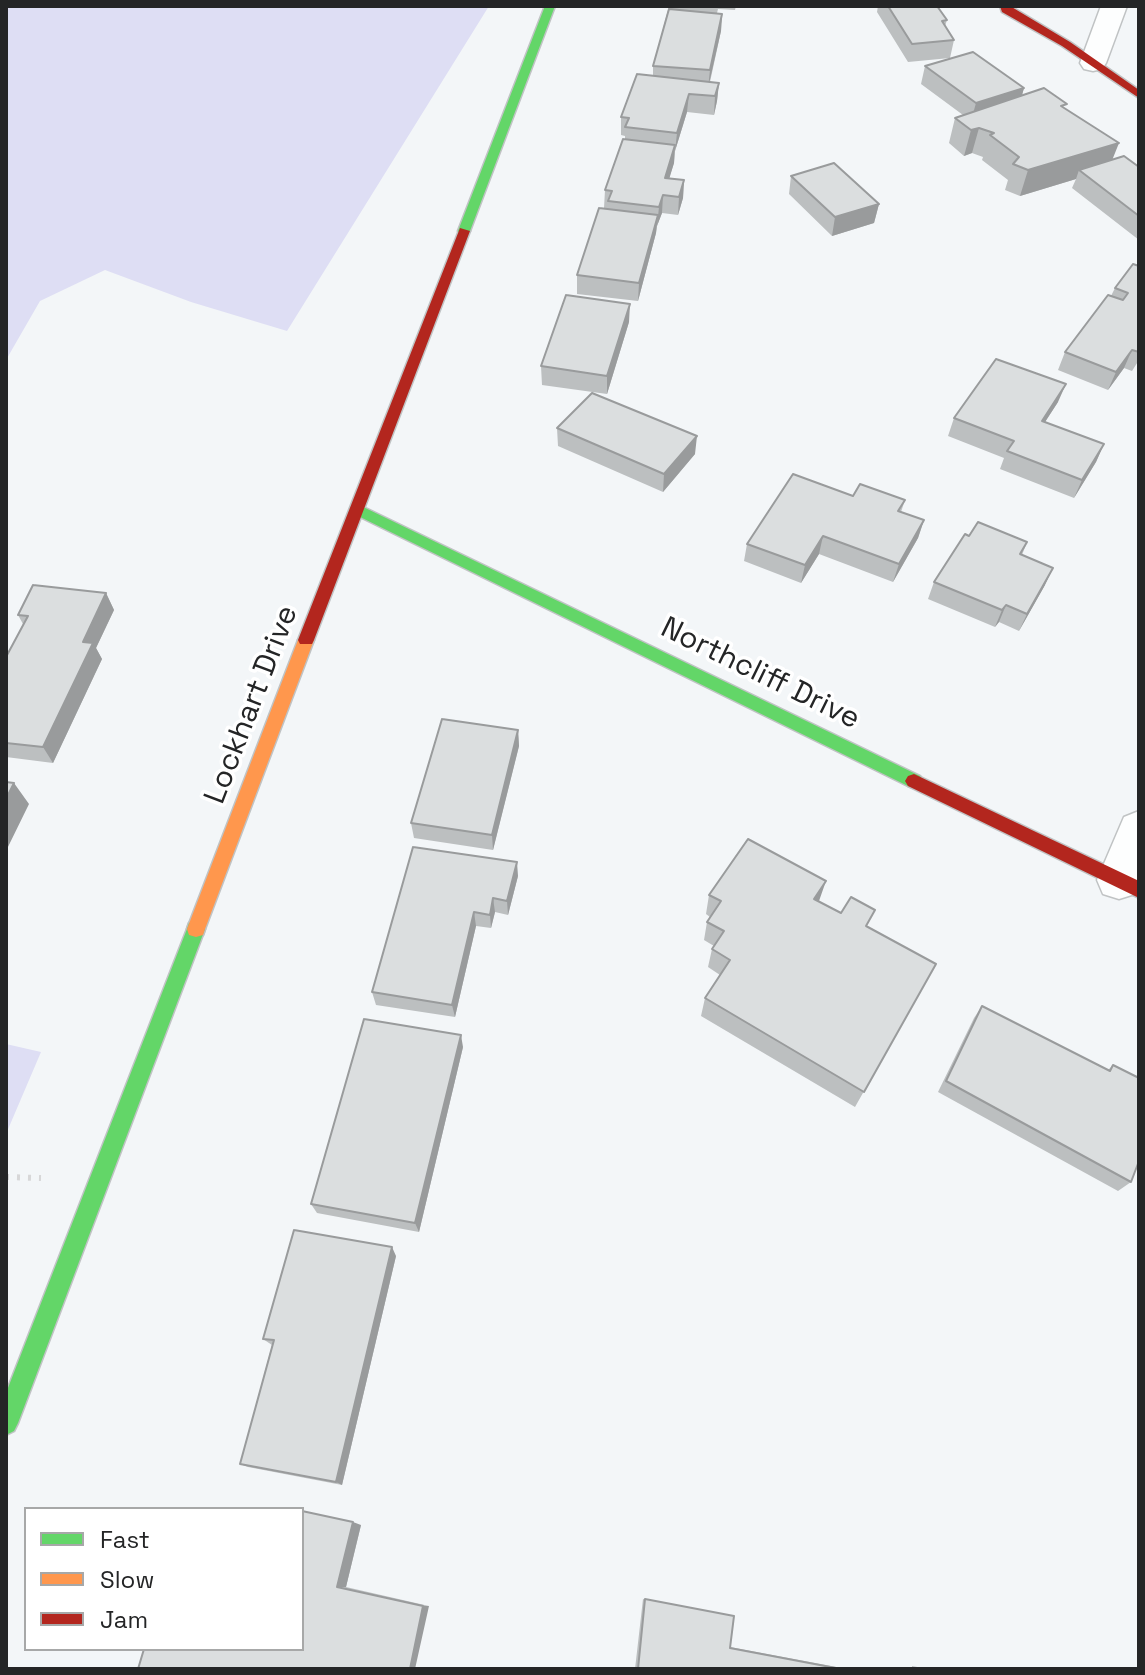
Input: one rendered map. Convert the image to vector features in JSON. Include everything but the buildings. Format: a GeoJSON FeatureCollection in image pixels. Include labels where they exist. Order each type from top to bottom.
{"type":"FeatureCollection","features":[{"type":"Feature","properties":{"kind":"street","name":"Lockhart Drive"},"geometry":{"type":"LineString","coordinates":[[6,1423],[550,6]]}},
{"type":"Feature","properties":{"kind":"street"},"geometry":{"type":"LineString","coordinates":[[1005,6],[1006,10],[1139,95]]}},
{"type":"Feature","properties":{"kind":"street"},"geometry":{"type":"LineString","coordinates":[[1093,63],[1114,6]]}},
{"type":"Feature","properties":{"kind":"street","name":"Northcliff Drive"},"geometry":{"type":"LineString","coordinates":[[357,509],[1129,885]]}},
{"type":"Feature","properties":{"kind":"street"},"geometry":{"type":"LineString","coordinates":[[1129,885],[1139,830]]}},
{"type":"Feature","properties":{"kind":"shaded area"},"geometry":{"type":"Polygon","coordinates":[[[6,6],[489,6],[287,331],[191,302],[105,270],[40,301],[6,360],[6,6]]]}},
{"type":"Feature","properties":{"kind":"shaded area"},"geometry":{"type":"Polygon","coordinates":[[[6,1044],[41,1052],[6,1134],[6,1044]]]}},
{"type":"Feature","properties":{"kind":"traffic: fast"},"geometry":{"type":"LineString","coordinates":[[464,231],[550,6]]}},
{"type":"Feature","properties":{"kind":"traffic: fast"},"geometry":{"type":"LineString","coordinates":[[357,509],[914,781]]}},
{"type":"Feature","properties":{"kind":"traffic: fast"},"geometry":{"type":"LineString","coordinates":[[6,1423],[196,929]]}},
{"type":"Feature","properties":{"kind":"traffic: slow"},"geometry":{"type":"LineString","coordinates":[[196,929],[306,640]]}},
{"type":"Feature","properties":{"kind":"traffic: jam"},"geometry":{"type":"LineString","coordinates":[[1005,6],[1006,10],[1066,44],[1139,95]]}},
{"type":"Feature","properties":{"kind":"traffic: jam"},"geometry":{"type":"LineString","coordinates":[[306,640],[464,231]]}},
{"type":"Feature","properties":{"kind":"traffic: jam"},"geometry":{"type":"LineString","coordinates":[[914,781],[1139,890]]}}]}
